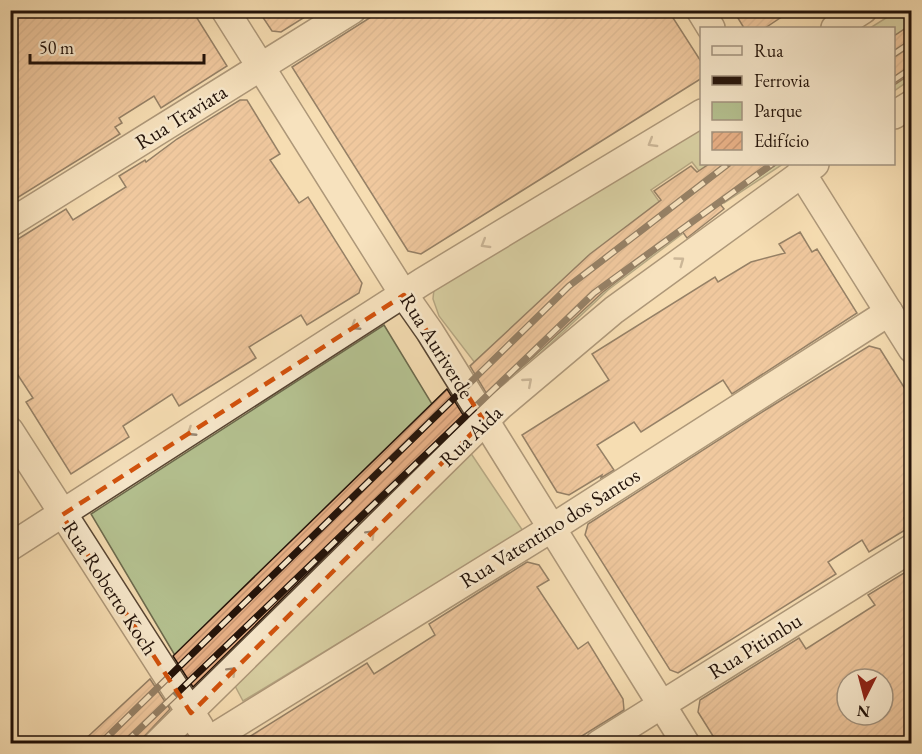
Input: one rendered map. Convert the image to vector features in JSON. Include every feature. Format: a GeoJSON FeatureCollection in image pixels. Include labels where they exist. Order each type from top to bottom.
{"type":"FeatureCollection","features":[{"type":"Feature","properties":{"kind":"street","name":"Rua Auriverde"},"geometry":{"type":"LineString","coordinates":[[225,10],[404,295],[430,332],[686,744]]}},
{"type":"Feature","properties":{"kind":"street","name":"Rua Traviata"},"geometry":{"type":"LineString","coordinates":[[10,223],[352,10]]}},
{"type":"Feature","properties":{"kind":"street"},"geometry":{"type":"LineString","coordinates":[[700,10],[710,27]]}},
{"type":"Feature","properties":{"kind":"street"},"geometry":{"type":"LineString","coordinates":[[837,27],[863,10]]}},
{"type":"Feature","properties":{"kind":"street"},"geometry":{"type":"LineString","coordinates":[[895,114],[912,104]]}},
{"type":"Feature","properties":{"kind":"street"},"geometry":{"type":"LineString","coordinates":[[10,547],[404,295],[700,114]]}},
{"type":"Feature","properties":{"kind":"street"},"geometry":{"type":"LineString","coordinates":[[808,168],[912,349]]}},
{"type":"Feature","properties":{"kind":"street","name":"Rua Aida"},"geometry":{"type":"LineString","coordinates":[[157,744],[484,421],[614,310],[808,168]]}},
{"type":"Feature","properties":{"kind":"street","name":"Rua Vatentino dos Santos"},"geometry":{"type":"LineString","coordinates":[[207,742],[552,528],[889,312]]}},
{"type":"Feature","properties":{"kind":"street","name":"Rua Roberto Koch"},"geometry":{"type":"LineString","coordinates":[[10,431],[191,712],[207,742]]}},
{"type":"Feature","properties":{"kind":"street","name":"Rua Pitimbu"},"geometry":{"type":"LineString","coordinates":[[599,744],[912,548]]}},
{"type":"Feature","properties":{"kind":"highlighted area"},"geometry":{"type":"Polygon","coordinates":[[[404,295],[484,421],[191,713],[62,515],[404,295]]]}},
{"type":"Feature","properties":{"kind":"green space"},"geometry":{"type":"Polygon","coordinates":[[[897,11],[911,11],[911,79],[895,90],[895,27],[872,27],[897,11]]]}},
{"type":"Feature","properties":{"kind":"green space"},"geometry":{"type":"Polygon","coordinates":[[[700,127],[700,165],[781,165],[724,203],[692,162],[651,190],[682,234],[608,290],[498,393],[439,316],[433,299],[434,289],[700,127]]]}},
{"type":"Feature","properties":{"kind":"green space"},"geometry":{"type":"Polygon","coordinates":[[[384,325],[446,427],[186,674],[91,514],[384,325]]]}},
{"type":"Feature","properties":{"kind":"green space"},"geometry":{"type":"Polygon","coordinates":[[[470,452],[523,531],[243,701],[234,684],[470,452]]]}},
{"type":"Feature","properties":{"kind":"building"},"geometry":{"type":"Polygon","coordinates":[[[10,10],[192,10],[227,66],[161,108],[154,96],[119,118],[122,123],[115,127],[120,134],[17,198],[10,188],[10,10]]]}},
{"type":"Feature","properties":{"kind":"building"},"geometry":{"type":"Polygon","coordinates":[[[258,10],[316,10],[281,32],[272,31],[258,10]]]}},
{"type":"Feature","properties":{"kind":"building"},"geometry":{"type":"Polygon","coordinates":[[[382,10],[668,10],[700,60],[700,79],[421,254],[408,251],[292,67],[382,10]]]}},
{"type":"Feature","properties":{"kind":"building"},"geometry":{"type":"Polygon","coordinates":[[[733,10],[792,10],[766,27],[743,27],[733,10]]]}},
{"type":"Feature","properties":{"kind":"building"},"geometry":{"type":"Polygon","coordinates":[[[912,24],[912,73],[895,84],[895,35],[912,24]]]}},
{"type":"Feature","properties":{"kind":"building"},"geometry":{"type":"Polygon","coordinates":[[[240,100],[247,100],[280,154],[270,160],[299,203],[308,197],[362,283],[359,293],[307,325],[301,315],[249,347],[256,358],[179,406],[172,394],[123,426],[129,437],[71,474],[26,402],[33,398],[10,363],[10,244],[66,209],[73,220],[126,187],[119,176],[145,160],[146,162],[177,139],[240,100]]]}},
{"type":"Feature","properties":{"kind":"building"},"geometry":{"type":"Polygon","coordinates":[[[708,165],[776,165],[720,204],[724,209],[687,238],[682,231],[603,292],[488,396],[470,366],[590,254],[661,200],[654,191],[691,166],[697,172],[708,165]]]}},
{"type":"Feature","properties":{"kind":"building"},"geometry":{"type":"Polygon","coordinates":[[[800,232],[812,252],[817,249],[857,313],[732,394],[723,380],[641,432],[634,422],[597,445],[614,470],[569,495],[557,492],[522,435],[609,380],[592,354],[715,277],[718,282],[751,262],[785,253],[779,244],[800,232]]]}},
{"type":"Feature","properties":{"kind":"building"},"geometry":{"type":"Polygon","coordinates":[[[869,346],[880,349],[912,400],[912,513],[904,518],[910,527],[869,552],[862,540],[828,562],[836,574],[678,673],[670,670],[585,535],[588,524],[869,346]]]}},
{"type":"Feature","properties":{"kind":"building"},"geometry":{"type":"Polygon","coordinates":[[[447,389],[465,418],[193,687],[173,656],[447,389]]]}},
{"type":"Feature","properties":{"kind":"building"},"geometry":{"type":"Polygon","coordinates":[[[527,562],[539,565],[549,580],[537,587],[578,649],[588,642],[623,699],[624,710],[569,744],[238,744],[367,663],[374,674],[435,635],[429,624],[527,562]]]}},
{"type":"Feature","properties":{"kind":"building"},"geometry":{"type":"Polygon","coordinates":[[[912,568],[912,744],[718,744],[698,712],[700,700],[799,638],[806,649],[875,605],[868,595],[912,568]]]}},
{"type":"Feature","properties":{"kind":"building"},"geometry":{"type":"Polygon","coordinates":[[[150,679],[170,709],[137,744],[80,744],[150,679]]]}},
{"type":"Feature","properties":{"kind":"railway"},"geometry":{"type":"LineString","coordinates":[[895,53],[912,42]]}},
{"type":"Feature","properties":{"kind":"railway"},"geometry":{"type":"LineString","coordinates":[[895,79],[912,68]]}},
{"type":"Feature","properties":{"kind":"railway"},"geometry":{"type":"LineString","coordinates":[[100,744],[569,286],[727,165]]}},
{"type":"Feature","properties":{"kind":"railway"},"geometry":{"type":"LineString","coordinates":[[124,744],[594,293],[771,165]]}}]}
